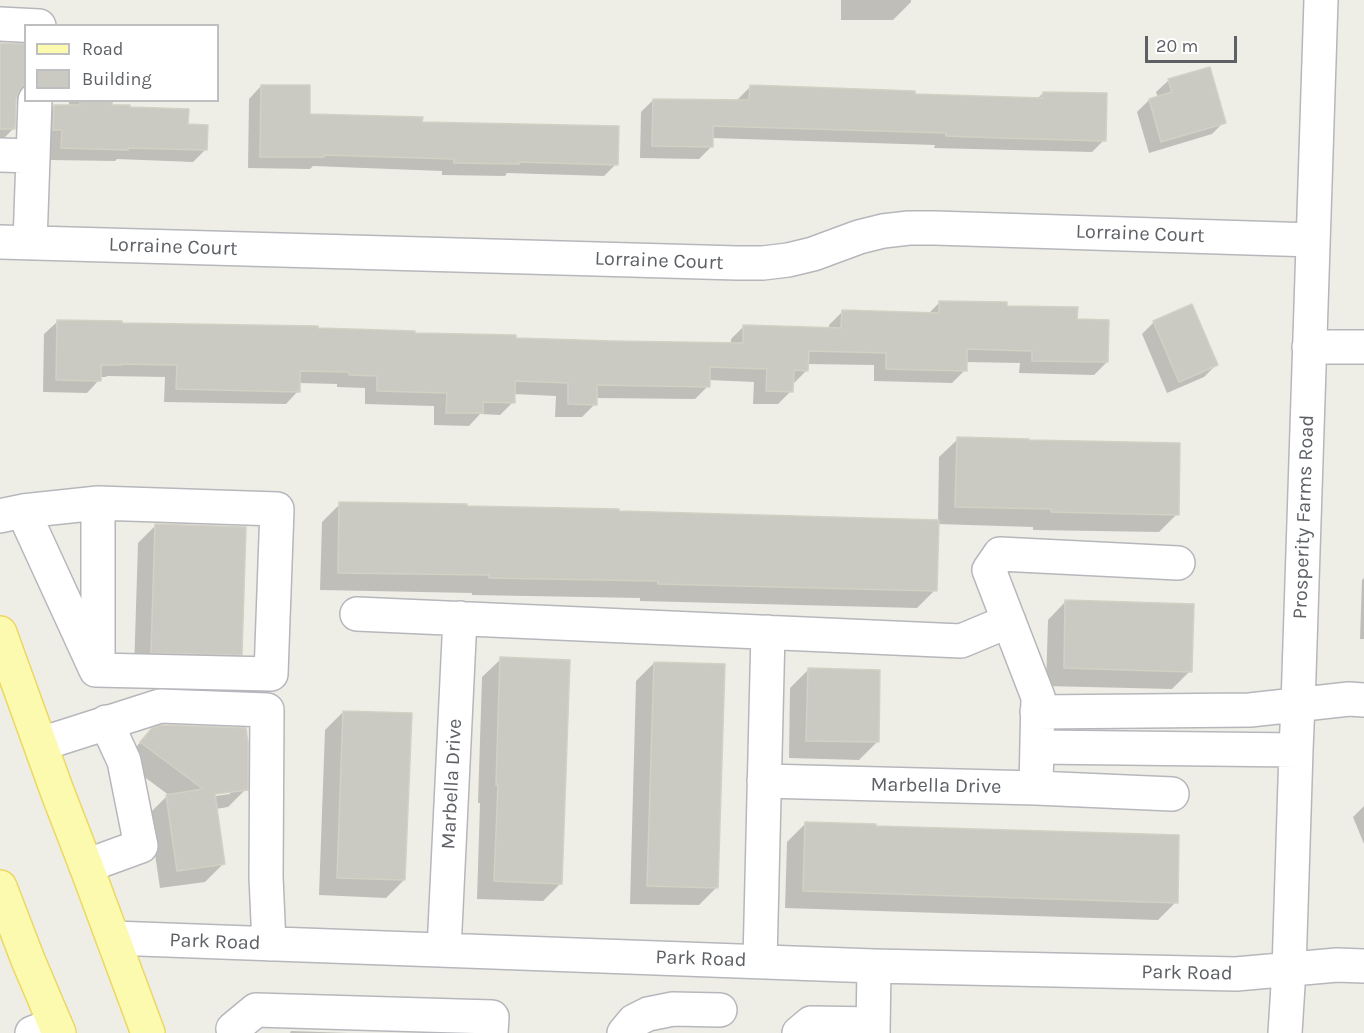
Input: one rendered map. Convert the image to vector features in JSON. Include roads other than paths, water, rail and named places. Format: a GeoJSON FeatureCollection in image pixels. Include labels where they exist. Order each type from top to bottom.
{"type":"FeatureCollection","features":[{"type":"Feature","properties":{"kind":"main road"},"geometry":{"type":"LineString","coordinates":[[0,633],[148,1033]]}},
{"type":"Feature","properties":{"kind":"main road"},"geometry":{"type":"LineString","coordinates":[[0,679],[57,791]]}},
{"type":"Feature","properties":{"kind":"main road"},"geometry":{"type":"LineString","coordinates":[[0,887],[28,960],[48,1030]]}},
{"type":"Feature","properties":{"kind":"street","name":"Prosperity Farms Road"},"geometry":{"type":"LineString","coordinates":[[1285,1033],[1289,970],[1321,0]]}},
{"type":"Feature","properties":{"kind":"street"},"geometry":{"type":"LineString","coordinates":[[0,24],[24,25]]}},
{"type":"Feature","properties":{"kind":"street"},"geometry":{"type":"LineString","coordinates":[[15,242],[16,155],[34,102]]}},
{"type":"Feature","properties":{"kind":"street","name":"Lorraine Court"},"geometry":{"type":"LineString","coordinates":[[15,242],[763,263],[813,254],[883,231],[909,228],[1313,240]]}},
{"type":"Feature","properties":{"kind":"street"},"geometry":{"type":"LineString","coordinates":[[1309,347],[1364,346]]}},
{"type":"Feature","properties":{"kind":"street"},"geometry":{"type":"LineString","coordinates":[[98,502],[98,670]]}},
{"type":"Feature","properties":{"kind":"street"},"geometry":{"type":"LineString","coordinates":[[98,502],[277,509],[271,674],[96,670],[11,513],[98,502]]}},
{"type":"Feature","properties":{"kind":"street"},"geometry":{"type":"LineString","coordinates":[[1036,788],[1038,697],[989,570],[1000,554],[1178,563]]}},
{"type":"Feature","properties":{"kind":"street"},"geometry":{"type":"LineString","coordinates":[[357,614],[961,641],[1009,621]]}},
{"type":"Feature","properties":{"kind":"street","name":"Marbella Drive"},"geometry":{"type":"LineString","coordinates":[[444,950],[460,618]]}},
{"type":"Feature","properties":{"kind":"street"},"geometry":{"type":"LineString","coordinates":[[760,962],[768,632]]}},
{"type":"Feature","properties":{"kind":"street"},"geometry":{"type":"LineString","coordinates":[[1037,712],[1250,710],[1349,699],[1364,700]]}},
{"type":"Feature","properties":{"kind":"street"},"geometry":{"type":"LineString","coordinates":[[41,744],[159,705],[267,710],[266,877],[269,944]]}},
{"type":"Feature","properties":{"kind":"street"},"geometry":{"type":"LineString","coordinates":[[86,866],[141,846],[124,761],[106,722]]}},
{"type":"Feature","properties":{"kind":"street"},"geometry":{"type":"LineString","coordinates":[[1037,747],[1296,750]]}},
{"type":"Feature","properties":{"kind":"street","name":"Marbella Drive"},"geometry":{"type":"LineString","coordinates":[[764,781],[1172,794]]}},
{"type":"Feature","properties":{"kind":"street","name":"Park Road"},"geometry":{"type":"LineString","coordinates":[[113,938],[874,966],[1236,974],[1337,965],[1364,966]]}},
{"type":"Feature","properties":{"kind":"street"},"geometry":{"type":"LineString","coordinates":[[624,1033],[634,1021],[648,1014],[673,1009],[720,1022],[722,960]]}},
{"type":"Feature","properties":{"kind":"street"},"geometry":{"type":"LineString","coordinates":[[799,1033],[811,1023],[873,1029],[874,966]]}},
{"type":"Feature","properties":{"kind":"street"},"geometry":{"type":"LineString","coordinates":[[234,1033],[233,1029],[256,1010],[492,1017],[491,1033]]}}]}
